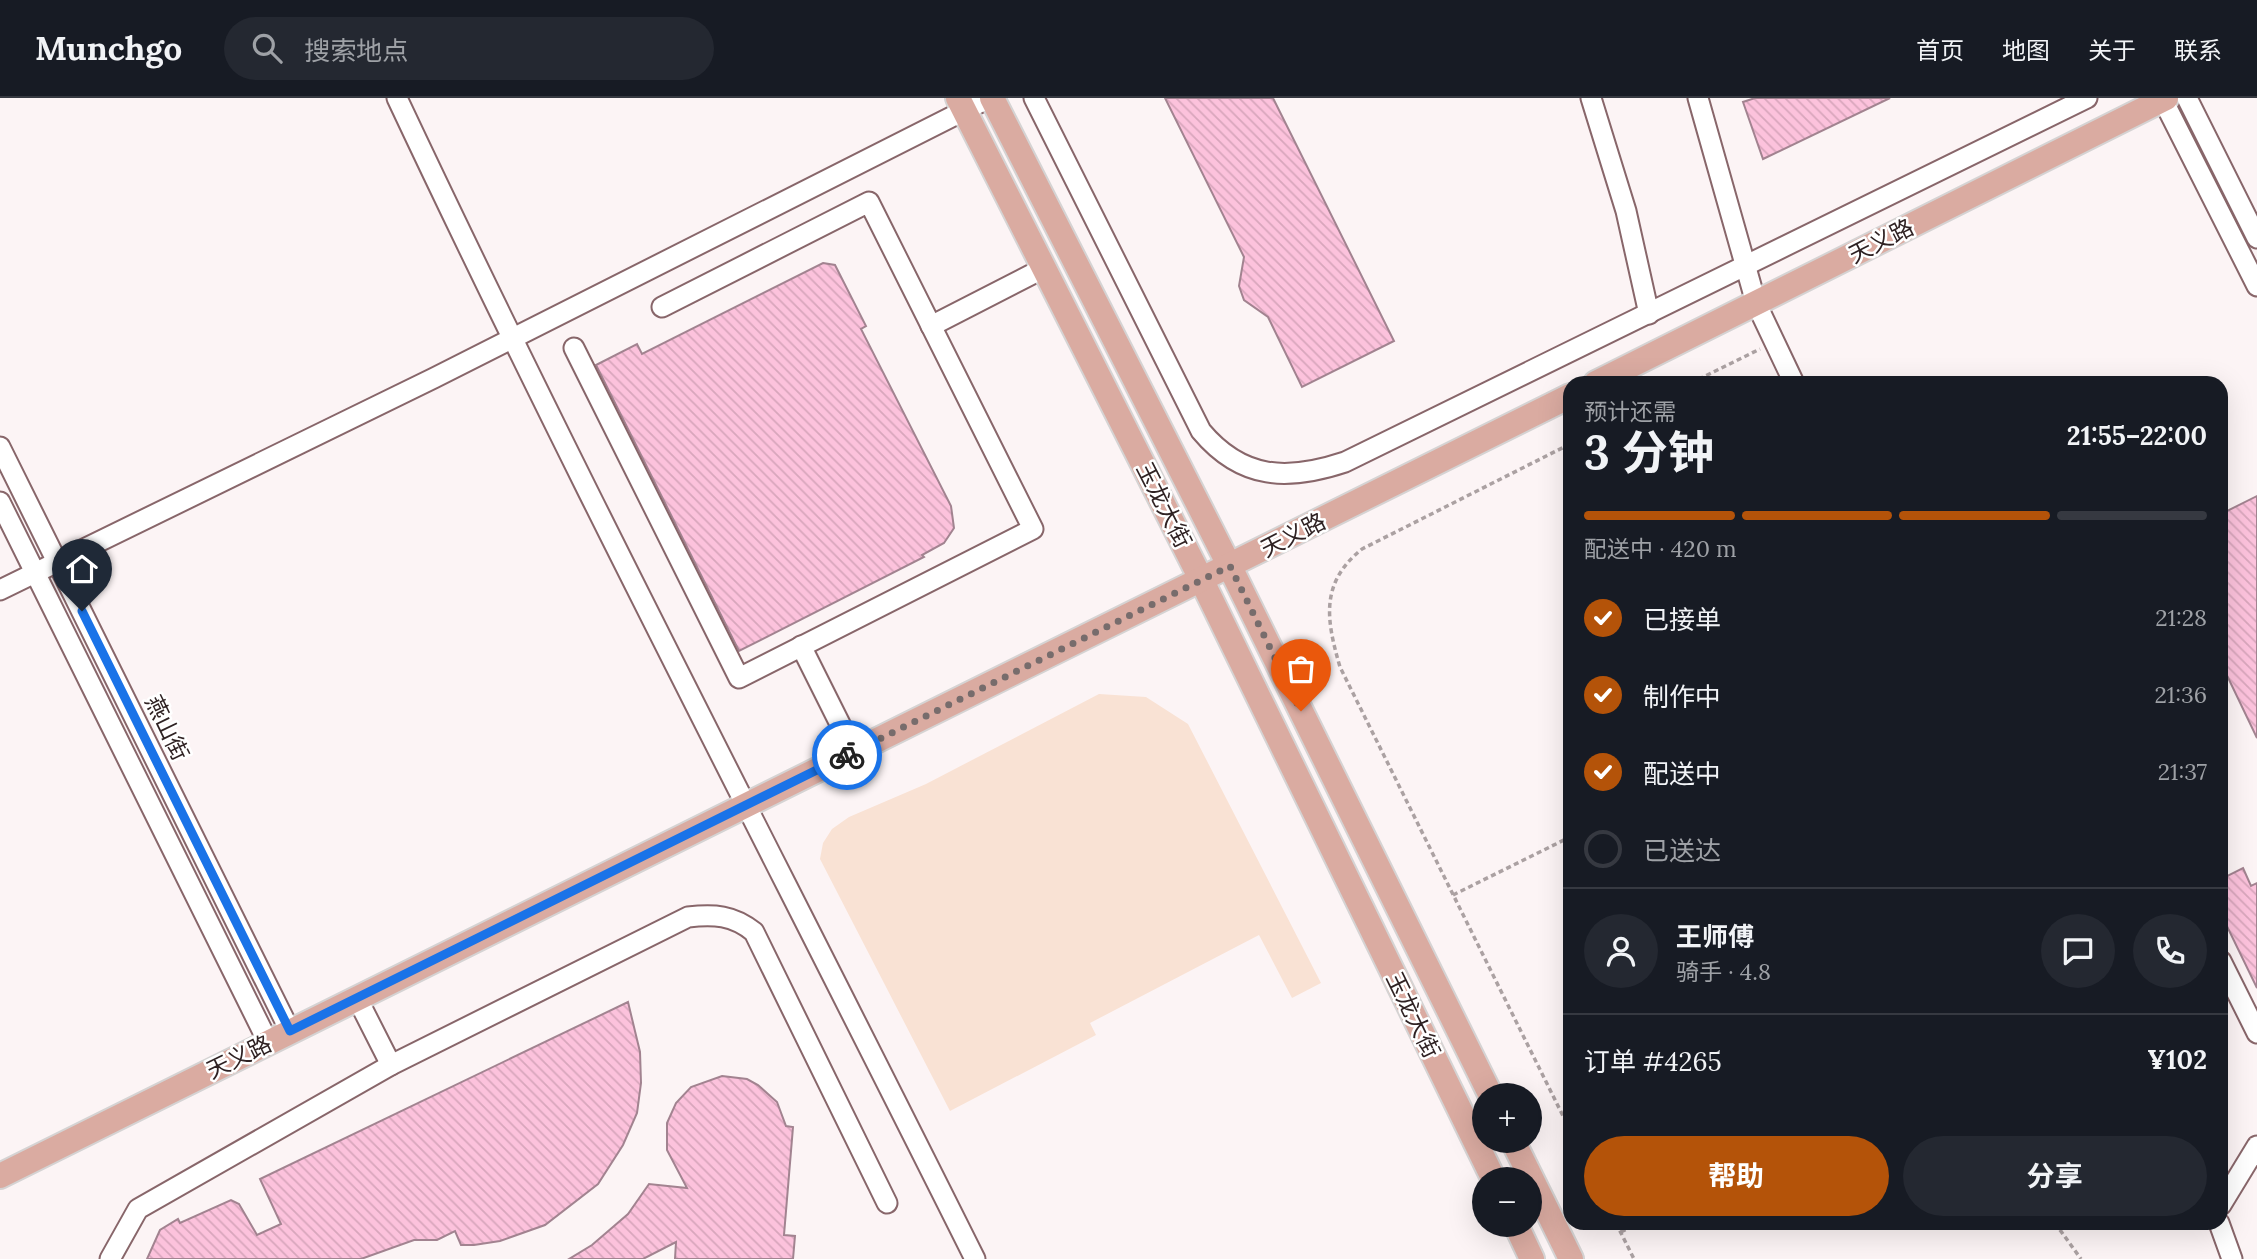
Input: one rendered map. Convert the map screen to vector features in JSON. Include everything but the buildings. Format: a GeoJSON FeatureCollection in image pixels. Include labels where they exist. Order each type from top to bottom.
{"type":"FeatureCollection","features":[{"type":"Feature","properties":{"kind":"main road","name":"玉龙大街"},"geometry":{"type":"LineString","coordinates":[[991,98],[1017,154],[1230,566],[1485,1083]]}},
{"type":"Feature","properties":{"kind":"main road","name":"天义路"},"geometry":{"type":"LineString","coordinates":[[1610,376],[2170,98]]}},
{"type":"Feature","properties":{"kind":"main road","name":"玉龙大街"},"geometry":{"type":"LineString","coordinates":[[961,104],[1202,580],[1488,1167]]}},
{"type":"Feature","properties":{"kind":"main road","name":"天义路"},"geometry":{"type":"LineString","coordinates":[[0,1176],[1563,400]]}},
{"type":"Feature","properties":{"kind":"main road"},"geometry":{"type":"LineString","coordinates":[[1519,1153],[1572,1259]]}},
{"type":"Feature","properties":{"kind":"main road"},"geometry":{"type":"LineString","coordinates":[[1522,1237],[1532,1259]]}},
{"type":"Feature","properties":{"kind":"street"},"geometry":{"type":"LineString","coordinates":[[397,98],[510,339],[748,804],[975,1259]]}},
{"type":"Feature","properties":{"kind":"street"},"geometry":{"type":"LineString","coordinates":[[0,590],[510,339],[961,104],[991,98]]}},
{"type":"Feature","properties":{"kind":"street"},"geometry":{"type":"LineString","coordinates":[[1034,98],[1201,431],[1218,452],[1256,470],[1282,475],[1312,473],[1345,462],[2087,98]]}},
{"type":"Feature","properties":{"kind":"street"},"geometry":{"type":"LineString","coordinates":[[1591,98],[1626,211],[1649,314]]}},
{"type":"Feature","properties":{"kind":"street"},"geometry":{"type":"LineString","coordinates":[[1698,98],[1756,303],[1791,376]]}},
{"type":"Feature","properties":{"kind":"street"},"geometry":{"type":"LineString","coordinates":[[2170,98],[2257,238]]}},
{"type":"Feature","properties":{"kind":"street"},"geometry":{"type":"LineString","coordinates":[[2170,98],[2257,286]]}},
{"type":"Feature","properties":{"kind":"street"},"geometry":{"type":"LineString","coordinates":[[574,348],[739,678],[1033,529],[869,202],[662,307]]}},
{"type":"Feature","properties":{"kind":"street"},"geometry":{"type":"LineString","coordinates":[[931,326],[1044,268]]}},
{"type":"Feature","properties":{"kind":"street","name":"燕山街"},"geometry":{"type":"LineString","coordinates":[[0,447],[290,1031]]}},
{"type":"Feature","properties":{"kind":"street"},"geometry":{"type":"LineString","coordinates":[[0,502],[268,1042]]}},
{"type":"Feature","properties":{"kind":"street"},"geometry":{"type":"LineString","coordinates":[[801,646],[853,752]]}},
{"type":"Feature","properties":{"kind":"street"},"geometry":{"type":"LineString","coordinates":[[110,1259],[138,1209],[391,1065],[688,918],[711,914],[739,919],[754,932],[887,1203]]}},
{"type":"Feature","properties":{"kind":"street"},"geometry":{"type":"LineString","coordinates":[[2228,975],[2257,1033]]}},
{"type":"Feature","properties":{"kind":"street"},"geometry":{"type":"LineString","coordinates":[[357,999],[391,1065]]}},
{"type":"Feature","properties":{"kind":"street"},"geometry":{"type":"LineString","coordinates":[[2228,1194],[2257,1146]]}},
{"type":"Feature","properties":{"kind":"street"},"geometry":{"type":"LineString","coordinates":[[2222,1230],[2232,1259]]}},
{"type":"Feature","properties":{"kind":"path"},"geometry":{"type":"LineString","coordinates":[[1705,376],[1774,341]]}},
{"type":"Feature","properties":{"kind":"path"},"geometry":{"type":"LineString","coordinates":[[1563,448],[1363,549],[1343,565],[1329,600],[1330,632],[1340,667],[1563,1116]]}},
{"type":"Feature","properties":{"kind":"path"},"geometry":{"type":"LineString","coordinates":[[1453,895],[1563,840]]}},
{"type":"Feature","properties":{"kind":"path"},"geometry":{"type":"LineString","coordinates":[[1620,1230],[1634,1259]]}},
{"type":"Feature","properties":{"kind":"path"},"geometry":{"type":"LineString","coordinates":[[1621,1233],[1626,1230]]}},
{"type":"Feature","properties":{"kind":"path"},"geometry":{"type":"LineString","coordinates":[[2060,1230],[2081,1259]]}},
{"type":"Feature","properties":{"kind":"shaded area"},"geometry":{"type":"Polygon","coordinates":[[[1099,694],[1146,697],[1188,724],[1321,983],[1292,998],[1259,935],[1090,1023],[1096,1035],[950,1111],[820,859],[823,843],[832,829],[849,817],[926,784],[1099,694]]]}},
{"type":"Feature","properties":{"kind":"way so far"},"geometry":{"type":"LineString","coordinates":[[847,755],[1230,566],[1301,711]]}},
{"type":"Feature","properties":{"kind":"route"},"geometry":{"type":"LineString","coordinates":[[82,611],[290,1031],[847,755]]}}]}
